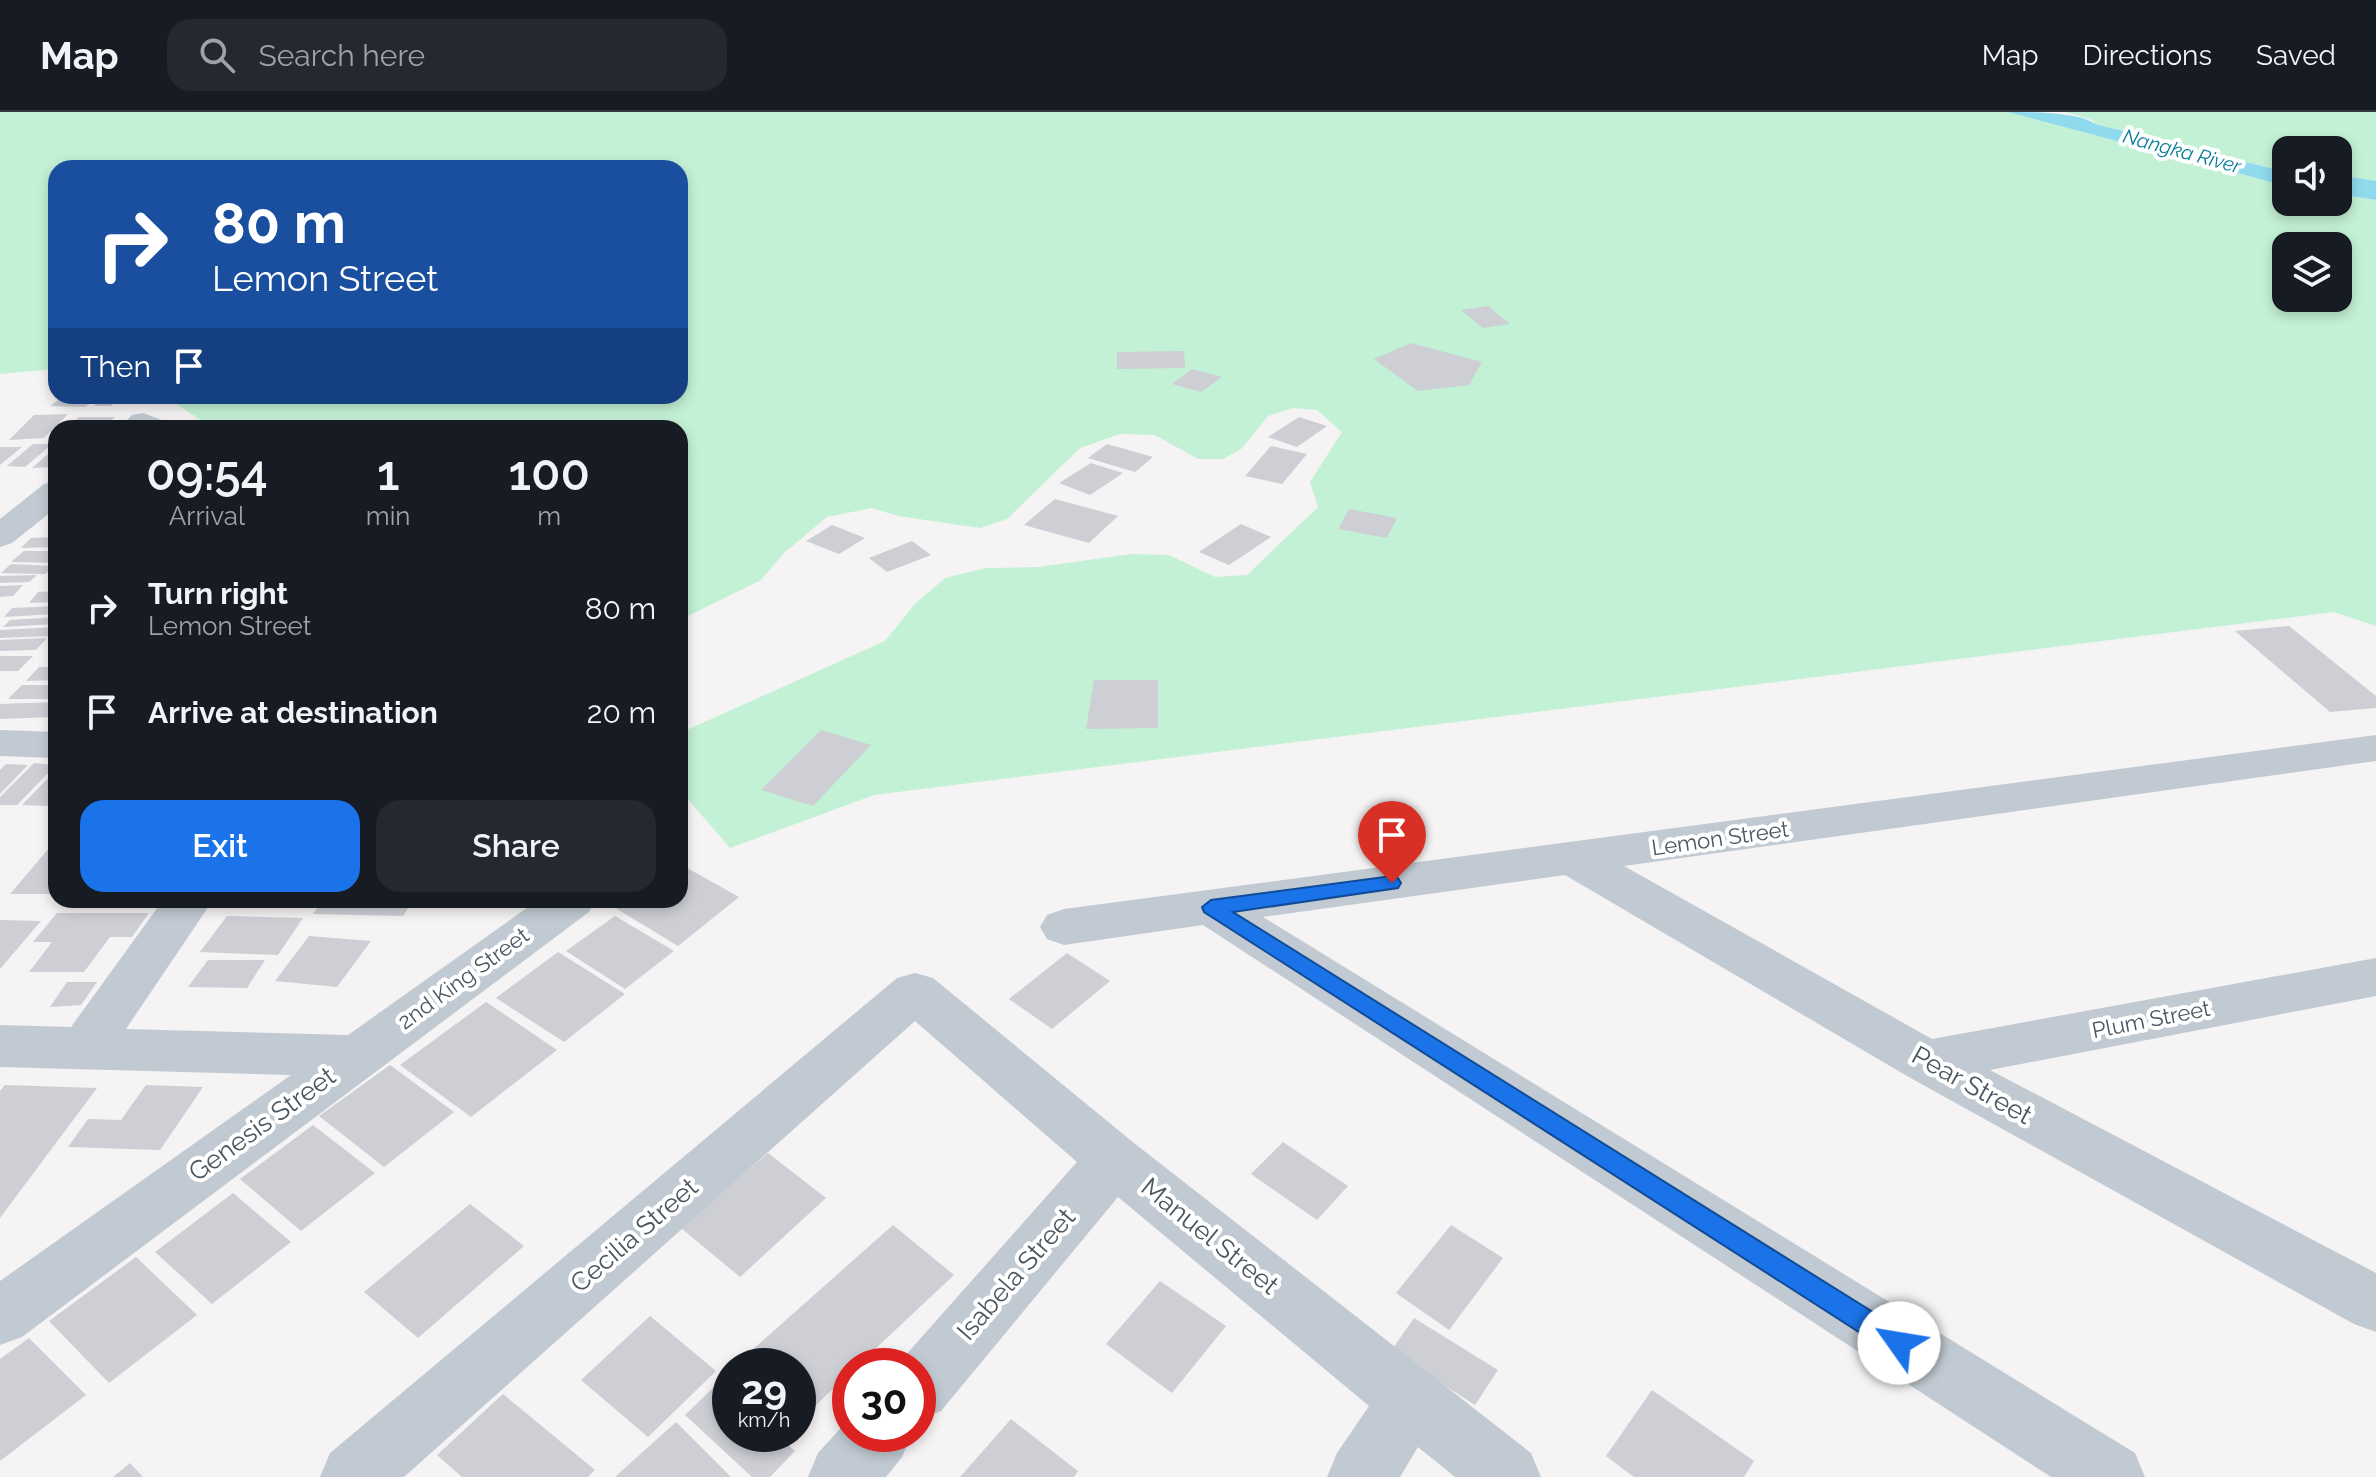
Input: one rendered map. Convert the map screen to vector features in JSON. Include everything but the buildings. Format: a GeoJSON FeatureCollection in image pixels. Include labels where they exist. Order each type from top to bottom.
{"type":"FeatureCollection","features":[{"type":"Feature","properties":{"kind":"street"},"geometry":{"type":"LineString","coordinates":[[0,500],[48,496]]}},
{"type":"Feature","properties":{"kind":"street"},"geometry":{"type":"LineString","coordinates":[[0,536],[48,498]]}},
{"type":"Feature","properties":{"kind":"street"},"geometry":{"type":"LineString","coordinates":[[0,743],[48,745]]}},
{"type":"Feature","properties":{"kind":"street","name":"Lemon Street"},"geometry":{"type":"LineString","coordinates":[[1064,927],[2376,748]]}},
{"type":"Feature","properties":{"kind":"street","name":"Pear Street"},"geometry":{"type":"LineString","coordinates":[[1572,858],[1926,1061],[2376,1304]]}},
{"type":"Feature","properties":{"kind":"street"},"geometry":{"type":"LineString","coordinates":[[1211,907],[2111,1477]]}},
{"type":"Feature","properties":{"kind":"street"},"geometry":{"type":"LineString","coordinates":[[84,1049],[183,908]]}},
{"type":"Feature","properties":{"kind":"street","name":"2nd King Street"},"geometry":{"type":"LineString","coordinates":[[354,1056],[561,908]]}},
{"type":"Feature","properties":{"kind":"street","name":"Plum Street"},"geometry":{"type":"LineString","coordinates":[[1926,1061],[2376,977]]}},
{"type":"Feature","properties":{"kind":"street","name":"Manuel Street"},"geometry":{"type":"LineString","coordinates":[[915,992],[1114,1160],[1507,1477]]}},
{"type":"Feature","properties":{"kind":"street","name":"Cecilia Street"},"geometry":{"type":"LineString","coordinates":[[354,1477],[915,992]]}},
{"type":"Feature","properties":{"kind":"street","name":"Genesis Street"},"geometry":{"type":"LineString","coordinates":[[0,1046],[354,1056]]}},
{"type":"Feature","properties":{"kind":"street","name":"Genesis Street"},"geometry":{"type":"LineString","coordinates":[[3,1313],[354,1056]]}},
{"type":"Feature","properties":{"kind":"street","name":"Isabela Street"},"geometry":{"type":"LineString","coordinates":[[936,1368],[1114,1160]]}},
{"type":"Feature","properties":{"kind":"street"},"geometry":{"type":"LineString","coordinates":[[1361,1477],[1412,1398]]}},
{"type":"Feature","properties":{"kind":"street"},"geometry":{"type":"LineString","coordinates":[[842,1477],[864,1452]]}},
{"type":"Feature","properties":{"kind":"green space"},"geometry":{"type":"Polygon","coordinates":[[[0,112],[2008,112],[2272,182],[2272,216],[2352,216],[2352,196],[2376,200],[2376,626],[2334,612],[874,795],[730,848],[688,799],[688,729],[885,641],[915,604],[945,578],[986,568],[1038,567],[1132,554],[1169,555],[1215,577],[1247,575],[1318,507],[1310,482],[1342,432],[1317,410],[1293,408],[1268,416],[1241,449],[1223,459],[1198,459],[1155,435],[1120,434],[1080,448],[1007,519],[980,528],[898,516],[872,508],[827,517],[784,553],[761,580],[688,616],[688,420],[200,420],[177,404],[688,404],[688,160],[48,160],[48,370],[0,374],[0,112]]]}},
{"type":"Feature","properties":{"kind":"green space"},"geometry":{"type":"Polygon","coordinates":[[[2065,112],[2376,112],[2376,181],[2352,177],[2352,136],[2272,136],[2272,168],[2095,124],[2092,120],[2065,112]]]}},
{"type":"Feature","properties":{"kind":"water","name":"Nangka River"},"geometry":{"type":"Polygon","coordinates":[[[2008,112],[2078,117],[2095,124],[2272,168],[2272,182],[2008,112]]]}},
{"type":"Feature","properties":{"kind":"water"},"geometry":{"type":"Polygon","coordinates":[[[2352,177],[2376,181],[2376,200],[2352,196],[2352,177]]]}},
{"type":"Feature","properties":{"kind":"route"},"geometry":{"type":"LineString","coordinates":[[1392,883],[1211,907],[1899,1343]]}}]}
